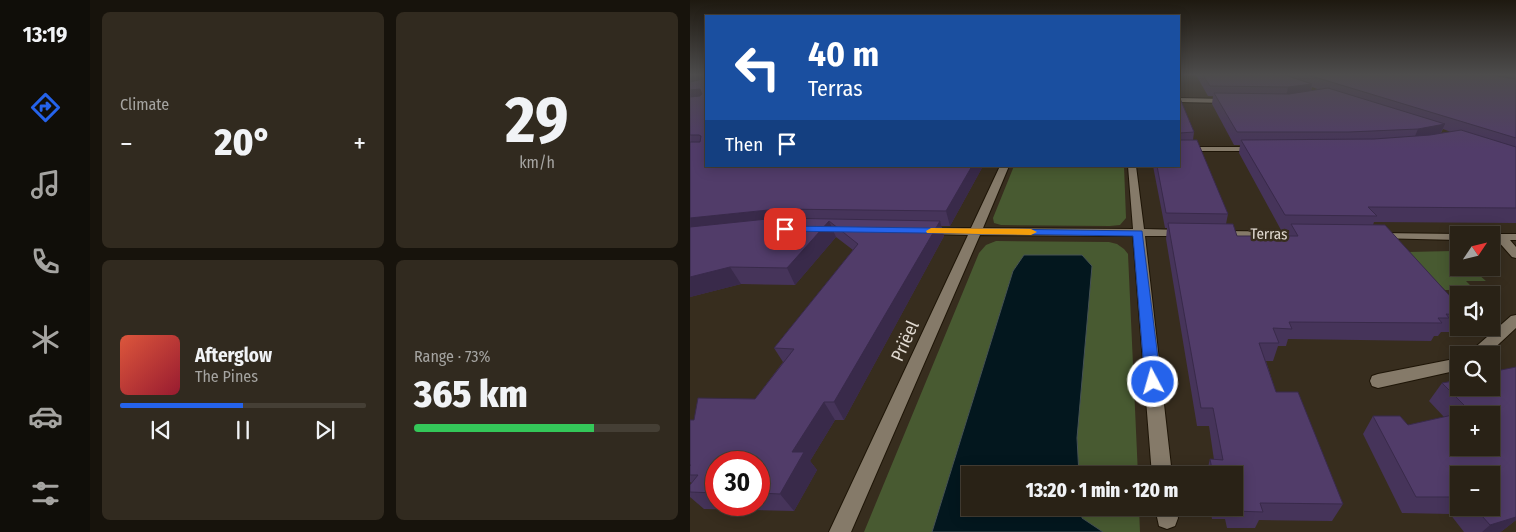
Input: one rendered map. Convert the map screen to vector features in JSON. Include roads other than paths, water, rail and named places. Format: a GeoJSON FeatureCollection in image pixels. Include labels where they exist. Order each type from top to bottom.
{"type":"FeatureCollection","features":[{"type":"Feature","properties":{"kind":"street"},"geometry":{"type":"LineString","coordinates":[[1180,100],[1237,101]]}},
{"type":"Feature","properties":{"kind":"street"},"geometry":{"type":"LineString","coordinates":[[1180,149],[1265,149]]}},
{"type":"Feature","properties":{"kind":"street","name":"Priëel"},"geometry":{"type":"LineString","coordinates":[[840,532],[1005,167]]}},
{"type":"Feature","properties":{"kind":"street"},"geometry":{"type":"LineString","coordinates":[[1132,167],[1161,466]]}},
{"type":"Feature","properties":{"kind":"street","name":"Terras"},"geometry":{"type":"LineString","coordinates":[[919,231],[1320,235]]}},
{"type":"Feature","properties":{"kind":"street"},"geometry":{"type":"LineString","coordinates":[[1370,236],[1450,236]]}},
{"type":"Feature","properties":{"kind":"street"},"geometry":{"type":"LineString","coordinates":[[1500,237],[1516,237]]}},
{"type":"Feature","properties":{"kind":"street"},"geometry":{"type":"LineString","coordinates":[[1500,240],[1516,254]]}},
{"type":"Feature","properties":{"kind":"street"},"geometry":{"type":"LineString","coordinates":[[1487,346],[1516,320]]}},
{"type":"Feature","properties":{"kind":"street"},"geometry":{"type":"LineString","coordinates":[[1378,381],[1450,366]]}},
{"type":"Feature","properties":{"kind":"water"},"geometry":{"type":"Polygon","coordinates":[[[1024,255],[1082,255],[1092,266],[1077,438],[1079,466],[961,466],[961,516],[1082,516],[1103,532],[932,532],[1013,271],[1024,255]]]}}]}
